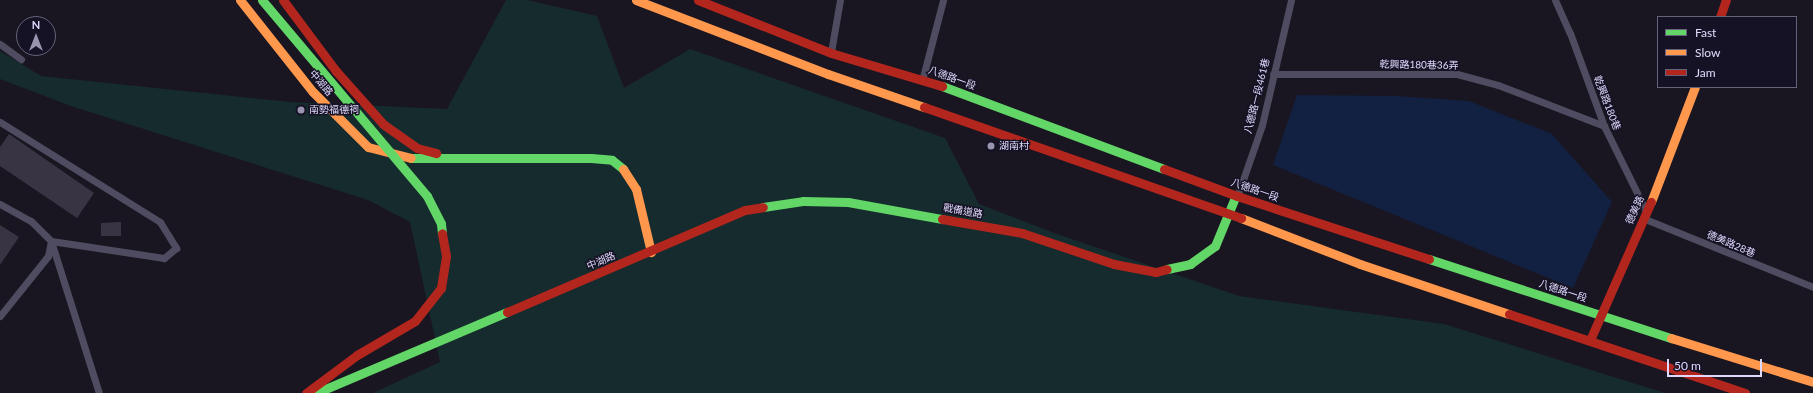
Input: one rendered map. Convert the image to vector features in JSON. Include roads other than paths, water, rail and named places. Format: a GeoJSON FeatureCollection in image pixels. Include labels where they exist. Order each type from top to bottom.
{"type":"FeatureCollection","features":[{"type":"Feature","properties":{"kind":"street"},"geometry":{"type":"LineString","coordinates":[[263,0],[427,196],[441,224],[446,256],[441,288],[416,321],[357,355],[306,393]]}},
{"type":"Feature","properties":{"kind":"street","name":"中湖路"},"geometry":{"type":"LineString","coordinates":[[283,0],[335,69],[398,137],[417,148],[451,157]]}},
{"type":"Feature","properties":{"kind":"street","name":"八德路一段"},"geometry":{"type":"LineString","coordinates":[[636,0],[830,63],[1360,264],[1745,393]]}},
{"type":"Feature","properties":{"kind":"street","name":"八德路一段"},"geometry":{"type":"LineString","coordinates":[[698,0],[830,63],[922,79],[1237,196],[1600,315],[1813,382]]}},
{"type":"Feature","properties":{"kind":"street"},"geometry":{"type":"LineString","coordinates":[[1720,16],[1726,0]]}},
{"type":"Feature","properties":{"kind":"street","name":"中湖路"},"geometry":{"type":"LineString","coordinates":[[243,3],[311,89],[368,147],[407,158],[451,157],[612,160],[627,172],[636,189],[650,252],[316,393]]}},
{"type":"Feature","properties":{"kind":"street","name":"德美路"},"geometry":{"type":"LineString","coordinates":[[1590,340],[1668,162],[1695,88]]}},
{"type":"Feature","properties":{"kind":"street","name":"戰備道路"},"geometry":{"type":"LineString","coordinates":[[650,252],[745,210],[803,201],[848,202],[1022,233],[1114,264],[1156,272],[1190,264],[1215,246],[1227,213],[1237,196]]}},
{"type":"Feature","properties":{"kind":"lane"},"geometry":{"type":"LineString","coordinates":[[243,3],[263,0]]}},
{"type":"Feature","properties":{"kind":"lane"},"geometry":{"type":"LineString","coordinates":[[830,63],[840,0]]}},
{"type":"Feature","properties":{"kind":"lane"},"geometry":{"type":"LineString","coordinates":[[922,79],[943,0]]}},
{"type":"Feature","properties":{"kind":"lane","name":"八德路一段461巷"},"geometry":{"type":"LineString","coordinates":[[1237,196],[1262,125],[1291,0]]}},
{"type":"Feature","properties":{"kind":"lane","name":"乾興路180巷"},"geometry":{"type":"LineString","coordinates":[[1555,0],[1570,33],[1604,126],[1644,215]]}},
{"type":"Feature","properties":{"kind":"lane"},"geometry":{"type":"LineString","coordinates":[[0,44],[21,59]]}},
{"type":"Feature","properties":{"kind":"lane"},"geometry":{"type":"LineString","coordinates":[[311,89],[335,69]]}},
{"type":"Feature","properties":{"kind":"lane","name":"乾興路180巷36弄"},"geometry":{"type":"LineString","coordinates":[[1273,74],[1457,74],[1498,85],[1604,126]]}},
{"type":"Feature","properties":{"kind":"lane"},"geometry":{"type":"LineString","coordinates":[[0,122],[160,222],[176,248],[164,258],[51,241]]}},
{"type":"Feature","properties":{"kind":"lane"},"geometry":{"type":"LineString","coordinates":[[0,204],[31,221],[51,241],[99,393]]}},
{"type":"Feature","properties":{"kind":"lane","name":"德美路28巷"},"geometry":{"type":"LineString","coordinates":[[1644,215],[1813,287]]}},
{"type":"Feature","properties":{"kind":"lane"},"geometry":{"type":"LineString","coordinates":[[1,313],[48,256],[51,241]]}},
{"type":"Feature","properties":{"kind":"water"},"geometry":{"type":"Polygon","coordinates":[[[1297,95],[1395,96],[1469,101],[1552,134],[1612,202],[1573,288],[1273,165],[1297,95]]]}},
{"type":"Feature","properties":{"kind":"place","name":"南勢福德祠"},"geometry":{"type":"Point","coordinates":[301,110]}},
{"type":"Feature","properties":{"kind":"place","name":"湖南村"},"geometry":{"type":"Point","coordinates":[991,146]}}]}
